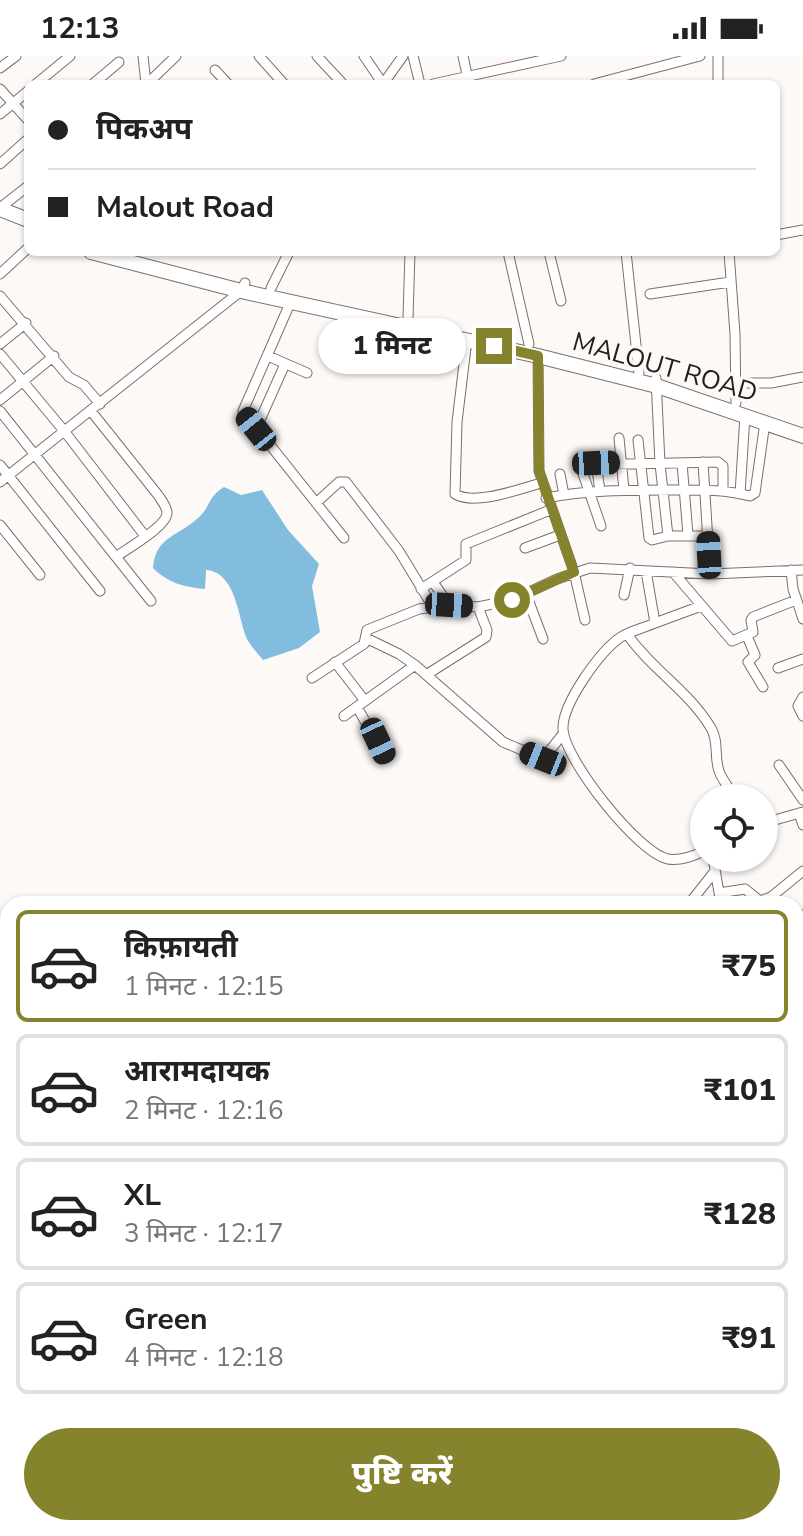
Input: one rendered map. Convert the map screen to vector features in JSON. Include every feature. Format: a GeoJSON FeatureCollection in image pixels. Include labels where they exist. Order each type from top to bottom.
{"type":"FeatureCollection","features":[{"type":"Feature","properties":{"kind":"highway"},"geometry":{"type":"LineString","coordinates":[[0,208],[24,218]]}},
{"type":"Feature","properties":{"kind":"highway"},"geometry":{"type":"LineString","coordinates":[[0,218],[24,227]]}},
{"type":"Feature","properties":{"kind":"highway","name":"MALOUT ROAD"},"geometry":{"type":"LineString","coordinates":[[108,256],[243,287],[271,288],[408,318],[656,382],[803,427]]}},
{"type":"Feature","properties":{"kind":"highway","name":"MALOUT ROAD"},"geometry":{"type":"LineString","coordinates":[[131,256],[291,301],[639,373],[656,382]]}},
{"type":"Feature","properties":{"kind":"highway","name":"MALOUT ROAD"},"geometry":{"type":"LineString","coordinates":[[741,409],[803,436]]}},
{"type":"Feature","properties":{"kind":"street"},"geometry":{"type":"LineString","coordinates":[[0,68],[16,56]]}},
{"type":"Feature","properties":{"kind":"street"},"geometry":{"type":"LineString","coordinates":[[41,80],[70,56]]}},
{"type":"Feature","properties":{"kind":"street"},"geometry":{"type":"LineString","coordinates":[[143,56],[146,80]]}},
{"type":"Feature","properties":{"kind":"street"},"geometry":{"type":"LineString","coordinates":[[150,80],[176,56]]}},
{"type":"Feature","properties":{"kind":"street"},"geometry":{"type":"LineString","coordinates":[[317,56],[336,80]]}},
{"type":"Feature","properties":{"kind":"street"},"geometry":{"type":"LineString","coordinates":[[364,56],[380,80]]}},
{"type":"Feature","properties":{"kind":"street"},"geometry":{"type":"LineString","coordinates":[[384,80],[392,60],[403,56]]}},
{"type":"Feature","properties":{"kind":"street"},"geometry":{"type":"LineString","coordinates":[[413,56],[419,80]]}},
{"type":"Feature","properties":{"kind":"street"},"geometry":{"type":"LineString","coordinates":[[463,56],[468,80],[561,56]]}},
{"type":"Feature","properties":{"kind":"street"},"geometry":{"type":"LineString","coordinates":[[609,80],[700,56]]}},
{"type":"Feature","properties":{"kind":"street"},"geometry":{"type":"LineString","coordinates":[[718,56],[718,80]]}},
{"type":"Feature","properties":{"kind":"street"},"geometry":{"type":"LineString","coordinates":[[262,57],[281,80]]}},
{"type":"Feature","properties":{"kind":"street"},"geometry":{"type":"LineString","coordinates":[[98,80],[119,62]]}},
{"type":"Feature","properties":{"kind":"street"},"geometry":{"type":"LineString","coordinates":[[215,70],[224,80]]}},
{"type":"Feature","properties":{"kind":"street"},"geometry":{"type":"LineString","coordinates":[[0,89],[24,115]]}},
{"type":"Feature","properties":{"kind":"street"},"geometry":{"type":"LineString","coordinates":[[0,114],[24,94]]}},
{"type":"Feature","properties":{"kind":"street"},"geometry":{"type":"LineString","coordinates":[[0,164],[24,143]]}},
{"type":"Feature","properties":{"kind":"street"},"geometry":{"type":"LineString","coordinates":[[0,208],[24,189]]}},
{"type":"Feature","properties":{"kind":"street"},"geometry":{"type":"LineString","coordinates":[[780,234],[803,230]]}},
{"type":"Feature","properties":{"kind":"street"},"geometry":{"type":"LineString","coordinates":[[0,274],[24,252]]}},
{"type":"Feature","properties":{"kind":"street"},"geometry":{"type":"LineString","coordinates":[[271,288],[287,256]]}},
{"type":"Feature","properties":{"kind":"street"},"geometry":{"type":"LineString","coordinates":[[408,318],[410,256]]}},
{"type":"Feature","properties":{"kind":"street"},"geometry":{"type":"LineString","coordinates":[[509,256],[533,350],[541,483],[574,572],[585,620]]}},
{"type":"Feature","properties":{"kind":"street"},"geometry":{"type":"LineString","coordinates":[[550,256],[561,301]]}},
{"type":"Feature","properties":{"kind":"street"},"geometry":{"type":"LineString","coordinates":[[626,256],[639,373]]}},
{"type":"Feature","properties":{"kind":"street"},"geometry":{"type":"LineString","coordinates":[[729,256],[741,409],[740,494]]}},
{"type":"Feature","properties":{"kind":"street"},"geometry":{"type":"LineString","coordinates":[[650,294],[730,282]]}},
{"type":"Feature","properties":{"kind":"street"},"geometry":{"type":"LineString","coordinates":[[4,479],[243,287]]}},
{"type":"Feature","properties":{"kind":"street"},"geometry":{"type":"LineString","coordinates":[[0,296],[69,377],[84,385],[100,404]]}},
{"type":"Feature","properties":{"kind":"street"},"geometry":{"type":"LineString","coordinates":[[291,301],[243,407],[256,429],[344,538]]}},
{"type":"Feature","properties":{"kind":"street"},"geometry":{"type":"LineString","coordinates":[[0,344],[26,323]]}},
{"type":"Feature","properties":{"kind":"street"},"geometry":{"type":"LineString","coordinates":[[467,339],[457,422],[455,494],[460,497],[491,496],[541,483]]}},
{"type":"Feature","properties":{"kind":"street"},"geometry":{"type":"LineString","coordinates":[[0,354],[145,536]]}},
{"type":"Feature","properties":{"kind":"street"},"geometry":{"type":"LineString","coordinates":[[0,400],[54,356]]}},
{"type":"Feature","properties":{"kind":"street"},"geometry":{"type":"LineString","coordinates":[[268,356],[307,373]]}},
{"type":"Feature","properties":{"kind":"street"},"geometry":{"type":"LineString","coordinates":[[256,429],[285,364]]}},
{"type":"Feature","properties":{"kind":"street"},"geometry":{"type":"LineString","coordinates":[[737,383],[771,383],[803,377]]}},
{"type":"Feature","properties":{"kind":"street"},"geometry":{"type":"LineString","coordinates":[[656,382],[668,536]]}},
{"type":"Feature","properties":{"kind":"street"},"geometry":{"type":"LineString","coordinates":[[0,411],[151,601]]}},
{"type":"Feature","properties":{"kind":"street"},"geometry":{"type":"LineString","coordinates":[[91,411],[167,510],[165,521],[117,556]]}},
{"type":"Feature","properties":{"kind":"street"},"geometry":{"type":"LineString","coordinates":[[546,498],[642,489],[723,490],[750,496],[755,493],[765,422]]}},
{"type":"Feature","properties":{"kind":"street"},"geometry":{"type":"LineString","coordinates":[[619,438],[624,490]]}},
{"type":"Feature","properties":{"kind":"street"},"geometry":{"type":"LineString","coordinates":[[638,440],[649,538],[708,536]]}},
{"type":"Feature","properties":{"kind":"street"},"geometry":{"type":"LineString","coordinates":[[601,526],[587,492],[581,468],[584,465],[621,462],[721,463],[723,490]]}},
{"type":"Feature","properties":{"kind":"street"},"geometry":{"type":"LineString","coordinates":[[703,462],[710,574]]}},
{"type":"Feature","properties":{"kind":"street"},"geometry":{"type":"LineString","coordinates":[[596,463],[600,491]]}},
{"type":"Feature","properties":{"kind":"street"},"geometry":{"type":"LineString","coordinates":[[682,463],[688,535]]}},
{"type":"Feature","properties":{"kind":"street"},"geometry":{"type":"LineString","coordinates":[[0,465],[4,479],[100,591]]}},
{"type":"Feature","properties":{"kind":"street"},"geometry":{"type":"LineString","coordinates":[[560,474],[564,495]]}},
{"type":"Feature","properties":{"kind":"street"},"geometry":{"type":"LineString","coordinates":[[316,503],[339,482],[346,482],[399,551],[433,607]]}},
{"type":"Feature","properties":{"kind":"street"},"geometry":{"type":"LineString","coordinates":[[421,589],[467,558],[466,544],[550,510]]}},
{"type":"Feature","properties":{"kind":"street"},"geometry":{"type":"LineString","coordinates":[[0,525],[40,575]]}},
{"type":"Feature","properties":{"kind":"street"},"geometry":{"type":"LineString","coordinates":[[525,548],[560,535]]}},
{"type":"Feature","properties":{"kind":"street"},"geometry":{"type":"LineString","coordinates":[[312,678],[364,644],[367,630],[383,623],[433,607],[478,607],[512,600],[590,568],[710,574],[803,570]]}},
{"type":"Feature","properties":{"kind":"street"},"geometry":{"type":"LineString","coordinates":[[624,595],[630,568]]}},
{"type":"Feature","properties":{"kind":"street"},"geometry":{"type":"LineString","coordinates":[[791,570],[803,619]]}},
{"type":"Feature","properties":{"kind":"street"},"geometry":{"type":"LineString","coordinates":[[646,571],[655,623]]}},
{"type":"Feature","properties":{"kind":"street"},"geometry":{"type":"LineString","coordinates":[[673,572],[730,640],[753,632],[753,617],[796,600]]}},
{"type":"Feature","properties":{"kind":"street"},"geometry":{"type":"LineString","coordinates":[[433,582],[449,605]]}},
{"type":"Feature","properties":{"kind":"street"},"geometry":{"type":"LineString","coordinates":[[526,594],[543,639]]}},
{"type":"Feature","properties":{"kind":"street"},"geometry":{"type":"LineString","coordinates":[[690,856],[667,859],[642,843],[617,819],[572,754],[563,734],[565,713],[577,690],[612,645],[627,634],[701,606]]}},
{"type":"Feature","properties":{"kind":"street"},"geometry":{"type":"LineString","coordinates":[[426,675],[486,637],[487,630],[478,607]]}},
{"type":"Feature","properties":{"kind":"street"},"geometry":{"type":"LineString","coordinates":[[627,634],[642,655],[678,687],[709,725],[716,740],[718,770],[726,784]]}},
{"type":"Feature","properties":{"kind":"street"},"geometry":{"type":"LineString","coordinates":[[747,636],[755,655],[748,662],[763,687]]}},
{"type":"Feature","properties":{"kind":"street"},"geometry":{"type":"LineString","coordinates":[[366,638],[415,665],[503,742],[543,759],[563,734]]}},
{"type":"Feature","properties":{"kind":"street"},"geometry":{"type":"LineString","coordinates":[[778,668],[803,659]]}},
{"type":"Feature","properties":{"kind":"street"},"geometry":{"type":"LineString","coordinates":[[335,662],[361,704],[386,758]]}},
{"type":"Feature","properties":{"kind":"street"},"geometry":{"type":"LineString","coordinates":[[344,716],[415,665]]}},
{"type":"Feature","properties":{"kind":"street"},"geometry":{"type":"LineString","coordinates":[[803,697],[798,706],[803,716]]}},
{"type":"Feature","properties":{"kind":"street"},"geometry":{"type":"LineString","coordinates":[[779,765],[803,800]]}},
{"type":"Feature","properties":{"kind":"street"},"geometry":{"type":"LineString","coordinates":[[778,819],[801,812],[803,825]]}},
{"type":"Feature","properties":{"kind":"street"},"geometry":{"type":"LineString","coordinates":[[773,896],[803,871]]}},
{"type":"Feature","properties":{"kind":"street"},"geometry":{"type":"LineString","coordinates":[[695,896],[714,872]]}},
{"type":"Feature","properties":{"kind":"street"},"geometry":{"type":"LineString","coordinates":[[715,872],[719,896]]}},
{"type":"Feature","properties":{"kind":"street"},"geometry":{"type":"LineString","coordinates":[[728,896],[745,889],[754,896]]}},
{"type":"Feature","properties":{"kind":"water"},"geometry":{"type":"Polygon","coordinates":[[[224,487],[241,495],[262,490],[288,530],[319,564],[312,586],[320,632],[299,648],[263,660],[247,639],[234,597],[224,579],[206,570],[205,589],[197,588],[171,581],[153,568],[158,549],[163,543],[199,517],[224,487]]]}},
{"type":"Feature","properties":{"kind":"route"},"geometry":{"type":"LineString","coordinates":[[494,346],[538,356],[541,483],[574,572],[512,600]]}}]}
